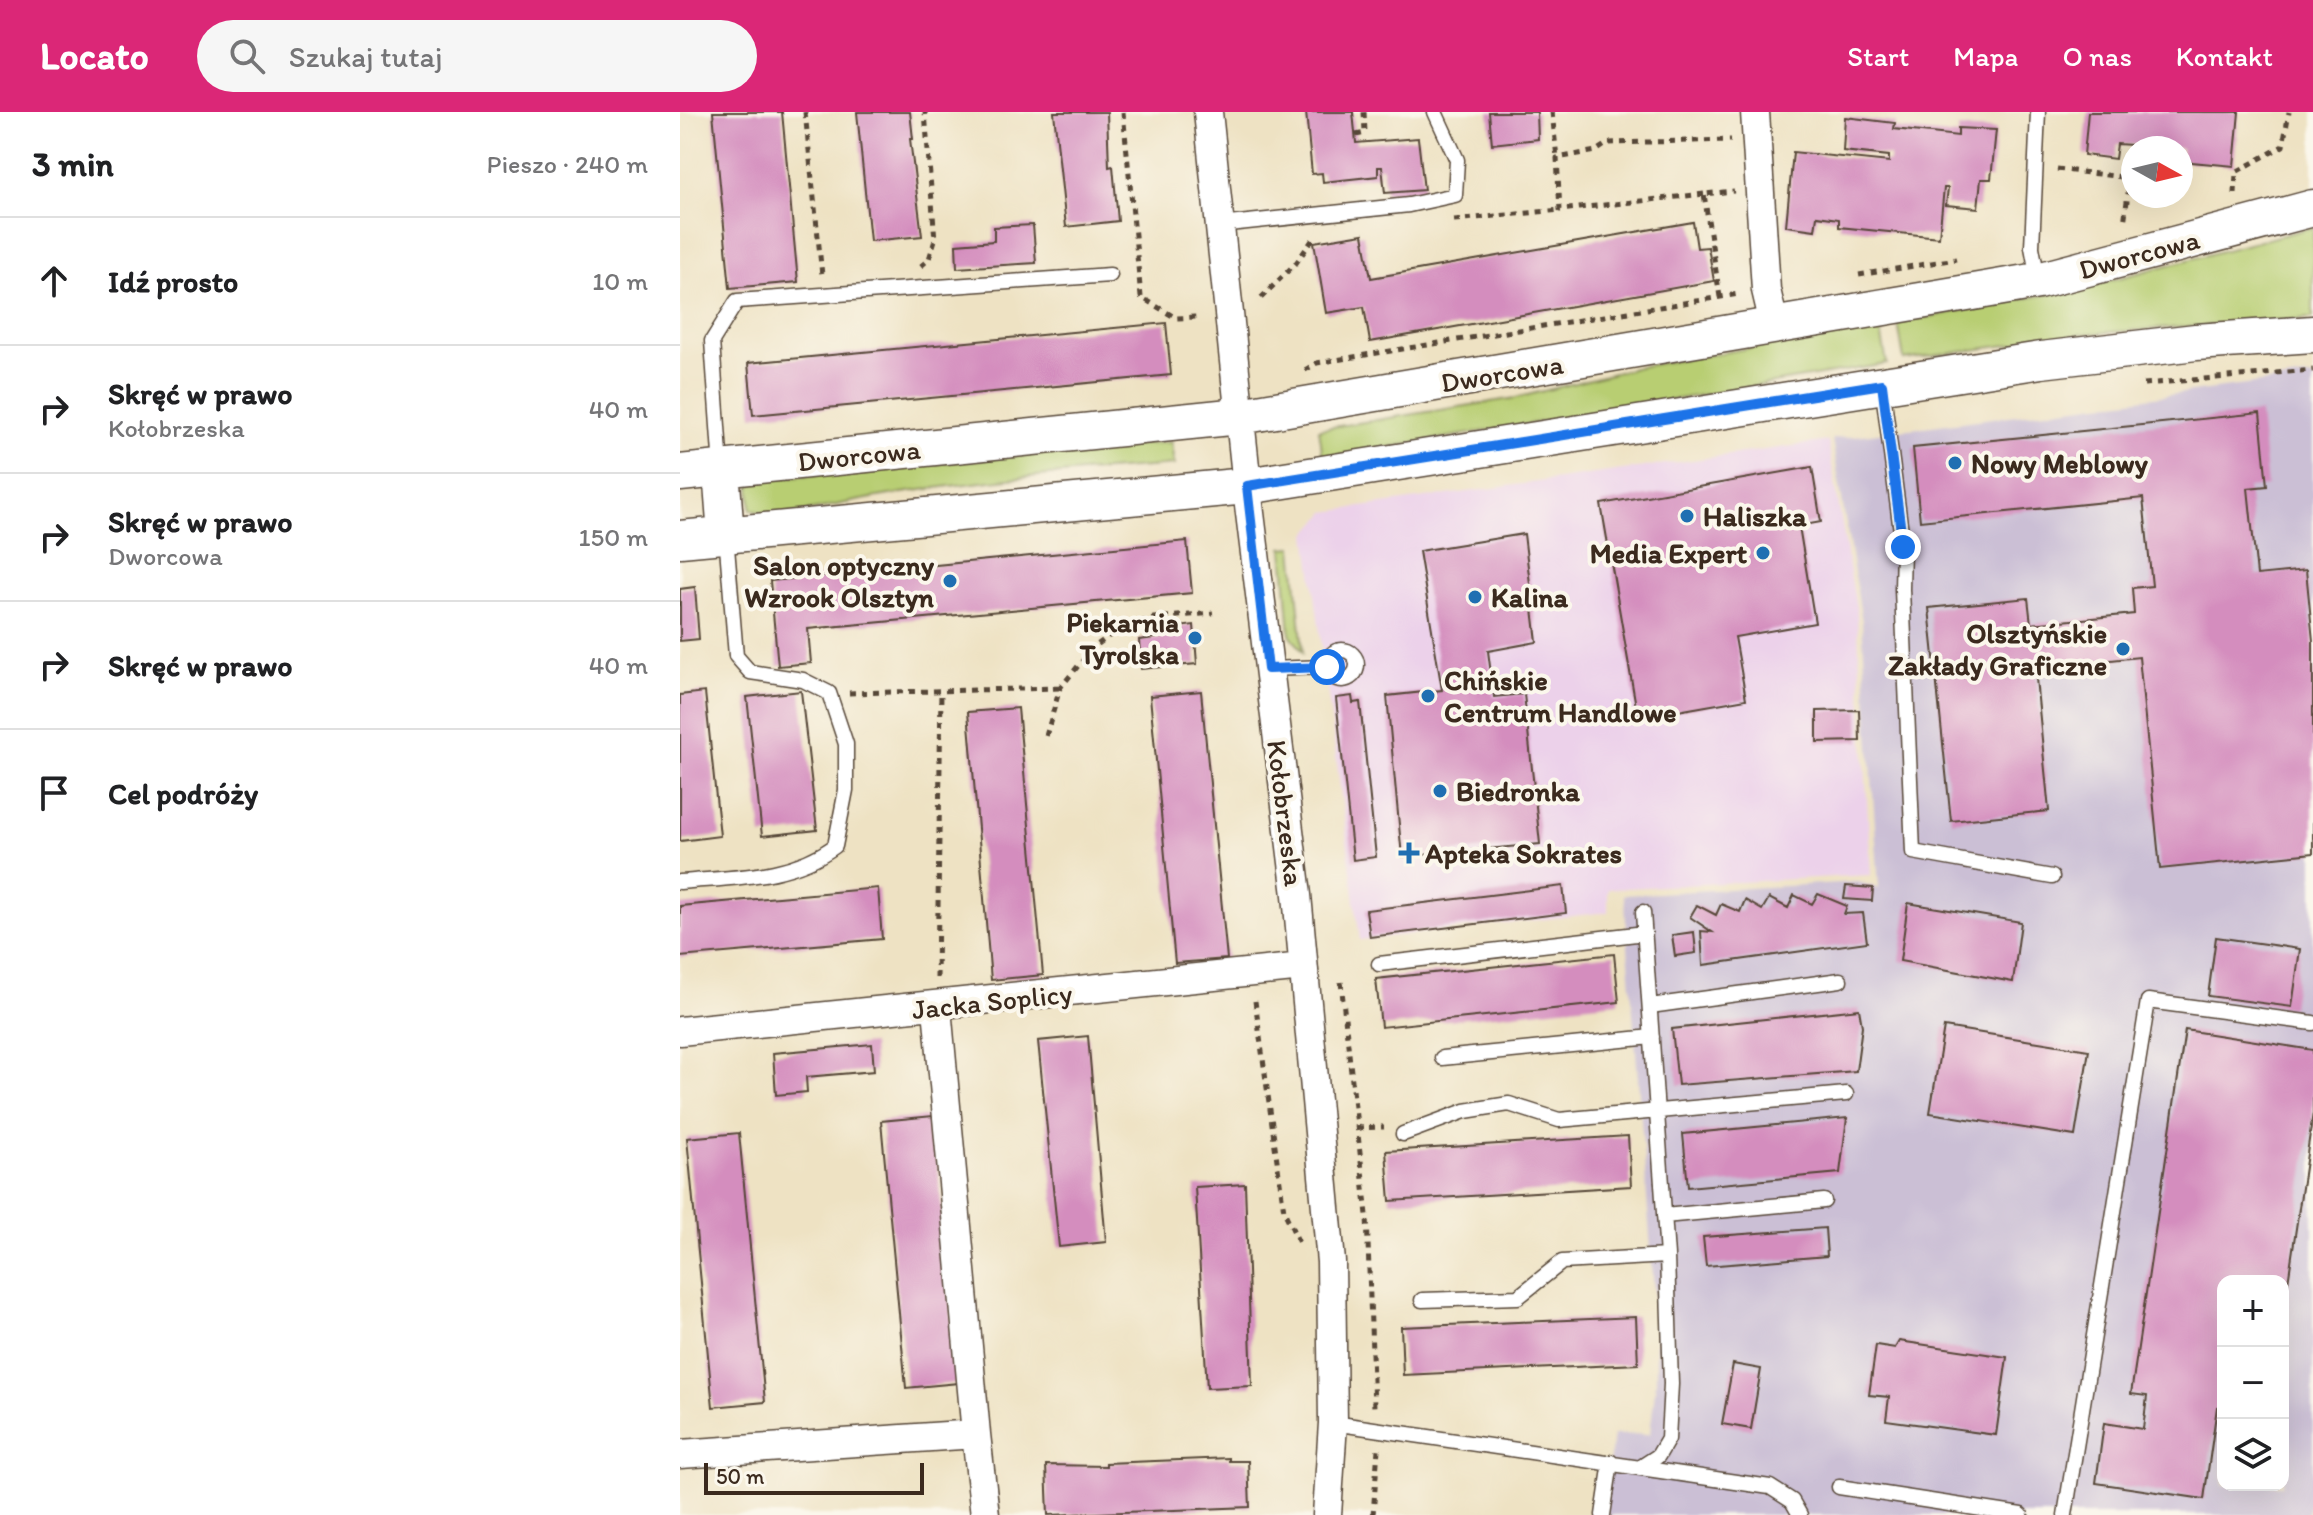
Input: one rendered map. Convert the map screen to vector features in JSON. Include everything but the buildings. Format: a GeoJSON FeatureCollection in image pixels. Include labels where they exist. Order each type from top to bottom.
{"type":"FeatureCollection","features":[{"type":"Feature","properties":{"kind":"street","name":"Kołobrzeska"},"geometry":{"type":"LineString","coordinates":[[1208,112],[1247,486],[1303,967],[1331,1262],[1333,1423],[1327,1515]]}},
{"type":"Feature","properties":{"kind":"street"},"geometry":{"type":"LineString","coordinates":[[1755,116],[1766,290],[1775,328]]}},
{"type":"Feature","properties":{"kind":"street","name":"Dworcowa"},"geometry":{"type":"LineString","coordinates":[[680,473],[1240,416],[1775,328],[2038,281],[2313,208]]}},
{"type":"Feature","properties":{"kind":"street"},"geometry":{"type":"LineString","coordinates":[[680,539],[1247,486],[1882,384],[2087,355],[2313,334]]}},
{"type":"Feature","properties":{"kind":"street"},"geometry":{"type":"LineString","coordinates":[[721,470],[726,535]]}},
{"type":"Feature","properties":{"kind":"street","name":"Jacka Soplicy"},"geometry":{"type":"LineString","coordinates":[[680,1031],[937,1008],[1303,967]]}},
{"type":"Feature","properties":{"kind":"street"},"geometry":{"type":"LineString","coordinates":[[937,1008],[985,1515]]}},
{"type":"Feature","properties":{"kind":"street"},"geometry":{"type":"LineString","coordinates":[[680,1454],[976,1434]]}},
{"type":"Feature","properties":{"kind":"lane"},"geometry":{"type":"LineString","coordinates":[[1219,225],[1409,205],[1455,195],[1457,160],[1435,112]]}},
{"type":"Feature","properties":{"kind":"lane"},"geometry":{"type":"LineString","coordinates":[[2038,112],[2032,247],[2038,281]]}},
{"type":"Feature","properties":{"kind":"lane"},"geometry":{"type":"LineString","coordinates":[[721,470],[712,341],[737,301],[1110,275]]}},
{"type":"Feature","properties":{"kind":"lane"},"geometry":{"type":"LineString","coordinates":[[1882,384],[1903,547],[1913,852],[2052,877]]}},
{"type":"Feature","properties":{"kind":"lane"},"geometry":{"type":"LineString","coordinates":[[680,882],[787,872],[815,861],[835,846],[846,790],[846,744],[829,693],[803,680],[750,672],[736,656],[726,535]]}},
{"type":"Feature","properties":{"kind":"lane"},"geometry":{"type":"LineString","coordinates":[[1268,669],[1327,667]]}},
{"type":"Feature","properties":{"kind":"lane"},"geometry":{"type":"LineString","coordinates":[[1641,1467],[1658,1456],[1668,1439],[1671,1384],[1667,1256],[1643,912]]}},
{"type":"Feature","properties":{"kind":"lane"},"geometry":{"type":"LineString","coordinates":[[1379,964],[1645,933]]}},
{"type":"Feature","properties":{"kind":"lane"},"geometry":{"type":"LineString","coordinates":[[1650,1006],[1840,980]]}},
{"type":"Feature","properties":{"kind":"lane"},"geometry":{"type":"LineString","coordinates":[[2065,1515],[2148,1001],[2313,1023]]}},
{"type":"Feature","properties":{"kind":"lane"},"geometry":{"type":"LineString","coordinates":[[1442,1058],[1652,1037]]}},
{"type":"Feature","properties":{"kind":"lane"},"geometry":{"type":"LineString","coordinates":[[1403,1134],[1465,1111],[1509,1104],[1559,1120],[1846,1094]]}},
{"type":"Feature","properties":{"kind":"lane"},"geometry":{"type":"LineString","coordinates":[[1664,1216],[1824,1201]]}},
{"type":"Feature","properties":{"kind":"lane"},"geometry":{"type":"LineString","coordinates":[[1422,1300],[1518,1297],[1562,1262],[1667,1256]]}},
{"type":"Feature","properties":{"kind":"lane"},"geometry":{"type":"LineString","coordinates":[[1333,1423],[1770,1487],[1792,1501],[1800,1515]]}},
{"type":"Feature","properties":{"kind":"lane"},"geometry":{"type":"LineString","coordinates":[[1603,1515],[1611,1462]]}},
{"type":"Feature","properties":{"kind":"lane"},"geometry":{"type":"LineString","coordinates":[[1839,1487],[2021,1515]]}},
{"type":"Feature","properties":{"kind":"path"},"geometry":{"type":"LineString","coordinates":[[805,112],[823,280]]}},
{"type":"Feature","properties":{"kind":"path"},"geometry":{"type":"LineString","coordinates":[[911,274],[929,259],[935,240],[925,112]]}},
{"type":"Feature","properties":{"kind":"path"},"geometry":{"type":"LineString","coordinates":[[1123,112],[1141,297],[1176,318],[1197,317]]}},
{"type":"Feature","properties":{"kind":"path"},"geometry":{"type":"LineString","coordinates":[[1356,135],[1365,133],[1364,112]]}},
{"type":"Feature","properties":{"kind":"path"},"geometry":{"type":"LineString","coordinates":[[1552,112],[1560,210]]}},
{"type":"Feature","properties":{"kind":"path"},"geometry":{"type":"LineString","coordinates":[[2235,194],[2236,172],[2283,146],[2289,112]]}},
{"type":"Feature","properties":{"kind":"path"},"geometry":{"type":"LineString","coordinates":[[1737,153],[1736,140],[1755,116]]}},
{"type":"Feature","properties":{"kind":"path"},"geometry":{"type":"LineString","coordinates":[[1557,158],[1596,151],[1608,143],[1736,140]]}},
{"type":"Feature","properties":{"kind":"path"},"geometry":{"type":"LineString","coordinates":[[2058,155],[2057,169],[2130,178],[2124,224]]}},
{"type":"Feature","properties":{"kind":"path"},"geometry":{"type":"LineString","coordinates":[[1452,220],[1740,190]]}},
{"type":"Feature","properties":{"kind":"path"},"geometry":{"type":"LineString","coordinates":[[2226,196],[2248,191]]}},
{"type":"Feature","properties":{"kind":"path"},"geometry":{"type":"LineString","coordinates":[[1704,194],[1720,297]]}},
{"type":"Feature","properties":{"kind":"path"},"geometry":{"type":"LineString","coordinates":[[2109,227],[2138,220]]}},
{"type":"Feature","properties":{"kind":"path"},"geometry":{"type":"LineString","coordinates":[[1261,298],[1296,263],[1311,239],[1323,237]]}},
{"type":"Feature","properties":{"kind":"path"},"geometry":{"type":"LineString","coordinates":[[1845,278],[1957,259]]}},
{"type":"Feature","properties":{"kind":"path"},"geometry":{"type":"LineString","coordinates":[[1301,373],[1317,363],[1766,290]]}},
{"type":"Feature","properties":{"kind":"path"},"geometry":{"type":"LineString","coordinates":[[1046,736],[1060,688],[1093,648],[1117,630],[1153,618],[1213,613]]}},
{"type":"Feature","properties":{"kind":"path"},"geometry":{"type":"LineString","coordinates":[[829,693],[1060,688]]}},
{"type":"Feature","properties":{"kind":"path"},"geometry":{"type":"LineString","coordinates":[[937,1008],[941,691]]}},
{"type":"Feature","properties":{"kind":"path"},"geometry":{"type":"LineString","coordinates":[[1341,982],[1367,1215],[1375,1428],[1380,1461],[1373,1515]]}},
{"type":"Feature","properties":{"kind":"path"},"geometry":{"type":"LineString","coordinates":[[1255,1001],[1284,1211],[1301,1248]]}},
{"type":"Feature","properties":{"kind":"shaded area"},"geometry":{"type":"Polygon","coordinates":[[[2313,378],[2313,1478],[2307,1515],[1602,1515],[1613,1435],[1650,1434],[1656,1382],[1656,1316],[1624,895],[1858,882],[1879,888],[1862,621],[1832,439],[2313,378]]]}},
{"type":"Feature","properties":{"kind":"shaded area"},"geometry":{"type":"Polygon","coordinates":[[[1828,441],[1857,613],[1871,875],[1608,889],[1608,912],[1360,940],[1307,534],[1326,512],[1828,441]]]}},
{"type":"Feature","properties":{"kind":"green space"},"geometry":{"type":"Polygon","coordinates":[[[2313,227],[2313,318],[2083,334],[1904,360],[1898,323],[2085,287],[2313,227]]]}},
{"type":"Feature","properties":{"kind":"green space"},"geometry":{"type":"Polygon","coordinates":[[[1880,326],[1887,364],[1323,458],[1319,429],[1516,398],[1638,367],[1880,326]]]}},
{"type":"Feature","properties":{"kind":"green space"},"geometry":{"type":"Polygon","coordinates":[[[1171,442],[1174,465],[965,484],[796,513],[772,514],[751,509],[750,486],[765,479],[1171,442]]]}},
{"type":"Feature","properties":{"kind":"green space"},"geometry":{"type":"Polygon","coordinates":[[[1293,547],[1303,652],[1290,634],[1283,548],[1293,547]]]}},
{"type":"Feature","properties":{"kind":"place","name":"Nowy Meblowy"},"geometry":{"type":"Point","coordinates":[1955,463]}},
{"type":"Feature","properties":{"kind":"place","name":"Haliszka"},"geometry":{"type":"Point","coordinates":[1687,516]}},
{"type":"Feature","properties":{"kind":"place","name":"Media Expert"},"geometry":{"type":"Point","coordinates":[1763,553]}},
{"type":"Feature","properties":{"kind":"place","name":"Salon optyczny Wzrook Olsztyn"},"geometry":{"type":"Point","coordinates":[950,581]}},
{"type":"Feature","properties":{"kind":"place","name":"Kalina"},"geometry":{"type":"Point","coordinates":[1475,597]}},
{"type":"Feature","properties":{"kind":"place","name":"Piekarnia Tyrolska"},"geometry":{"type":"Point","coordinates":[1195,638]}},
{"type":"Feature","properties":{"kind":"place","name":"Olsztyńskie Zakłady Graficzne"},"geometry":{"type":"Point","coordinates":[2123,649]}},
{"type":"Feature","properties":{"kind":"place","name":"Chińskie Centrum Handlowe"},"geometry":{"type":"Point","coordinates":[1428,696]}},
{"type":"Feature","properties":{"kind":"place","name":"Biedronka"},"geometry":{"type":"Point","coordinates":[1440,791]}},
{"type":"Feature","properties":{"kind":"place","name":"Apteka Sokrates"},"geometry":{"type":"Point","coordinates":[1409,853]}},
{"type":"Feature","properties":{"kind":"route"},"geometry":{"type":"LineString","coordinates":[[1327,667],[1268,669],[1247,486],[1882,384],[1903,547]]}}]}
